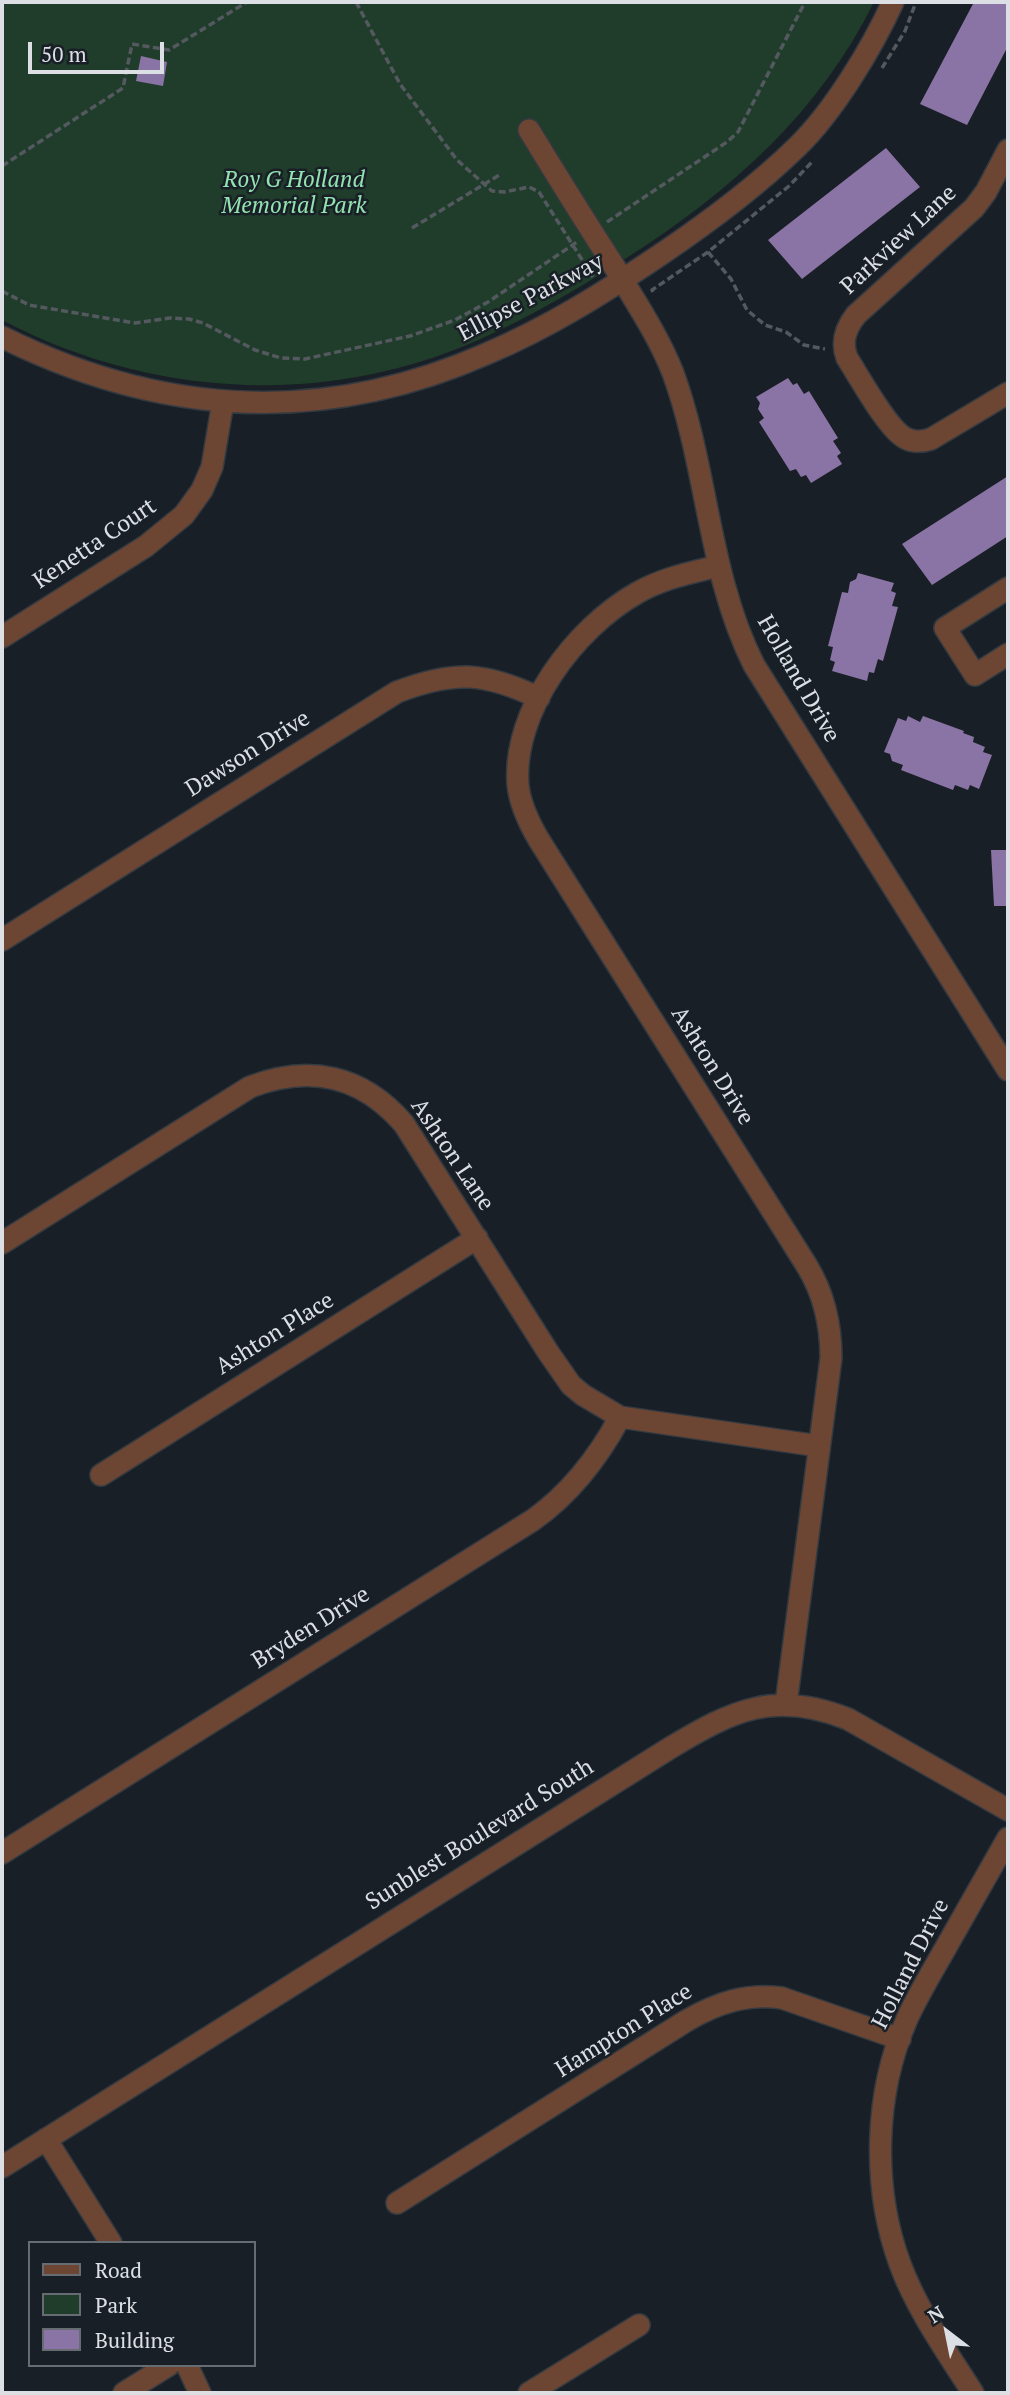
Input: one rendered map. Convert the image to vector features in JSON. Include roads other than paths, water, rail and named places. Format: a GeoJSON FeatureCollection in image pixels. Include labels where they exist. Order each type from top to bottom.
{"type":"FeatureCollection","features":[{"type":"Feature","properties":{"kind":"street","name":"Ellipse Parkway"},"geometry":{"type":"LineString","coordinates":[[2,337],[59,364],[104,379],[162,394],[223,402],[307,400],[372,390],[419,379],[486,355],[525,336],[622,280],[685,238],[798,146],[862,61],[893,2]]}},
{"type":"Feature","properties":{"kind":"street","name":"Holland Drive"},"geometry":{"type":"LineString","coordinates":[[529,130],[663,350],[690,429],[718,566],[735,621],[754,665],[1008,1070]]}},
{"type":"Feature","properties":{"kind":"street","name":"Parkview Lane"},"geometry":{"type":"LineString","coordinates":[[1008,150],[986,192],[974,208],[849,324],[843,347],[847,358],[893,428],[903,437],[921,442],[955,426],[1008,393]]}},
{"type":"Feature","properties":{"kind":"street","name":"Kenetta Court"},"geometry":{"type":"LineString","coordinates":[[2,637],[146,546],[184,515],[195,502],[212,467],[223,402]]}},
{"type":"Feature","properties":{"kind":"street","name":"Ashton Drive"},"geometry":{"type":"LineString","coordinates":[[718,566],[659,582],[636,593],[611,610],[573,647],[539,698],[525,728],[519,753],[518,785],[526,816],[546,853],[818,1287],[831,1344],[786,1704]]}},
{"type":"Feature","properties":{"kind":"street"},"geometry":{"type":"LineString","coordinates":[[1008,588],[945,628],[975,675],[1008,654]]}},
{"type":"Feature","properties":{"kind":"street","name":"Dawson Drive"},"geometry":{"type":"LineString","coordinates":[[2,940],[397,692],[424,682],[469,677],[501,681],[539,698]]}},
{"type":"Feature","properties":{"kind":"street","name":"Ashton Lane"},"geometry":{"type":"LineString","coordinates":[[2,1243],[237,1094],[273,1079],[305,1075],[324,1076],[348,1082],[366,1091],[389,1108],[411,1134],[548,1352],[571,1385],[596,1405],[620,1417],[819,1446]]}},
{"type":"Feature","properties":{"kind":"street","name":"Ashton Place"},"geometry":{"type":"LineString","coordinates":[[101,1475],[477,1238]]}},
{"type":"Feature","properties":{"kind":"street","name":"Bryden Drive"},"geometry":{"type":"LineString","coordinates":[[2,1852],[533,1520],[568,1493],[620,1417]]}},
{"type":"Feature","properties":{"kind":"street","name":"Sunblest Boulevard South"},"geometry":{"type":"LineString","coordinates":[[2,2167],[670,1748],[725,1717],[763,1706],[786,1704],[819,1709],[848,1719],[1008,1810]]}},
{"type":"Feature","properties":{"kind":"street","name":"Holland Drive"},"geometry":{"type":"LineString","coordinates":[[969,2392],[908,2284],[890,2230],[884,2195],[881,2132],[888,2083],[900,2039],[916,2001],[1008,1838]]}},
{"type":"Feature","properties":{"kind":"street","name":"Hampton Place"},"geometry":{"type":"LineString","coordinates":[[397,2203],[686,2021],[727,2001],[753,1997],[782,1998],[900,2039]]}},
{"type":"Feature","properties":{"kind":"street"},"geometry":{"type":"LineString","coordinates":[[46,2139],[110,2241]]}},
{"type":"Feature","properties":{"kind":"street"},"geometry":{"type":"LineString","coordinates":[[529,2393],[639,2325]]}},
{"type":"Feature","properties":{"kind":"street"},"geometry":{"type":"LineString","coordinates":[[124,2393],[166,2367]]}},
{"type":"Feature","properties":{"kind":"street"},"geometry":{"type":"LineString","coordinates":[[188,2367],[200,2393]]}},
{"type":"Feature","properties":{"kind":"park label","name":"Roy G Holland Memorial Park"},"geometry":{"type":"Point","coordinates":[294,193]}}]}
